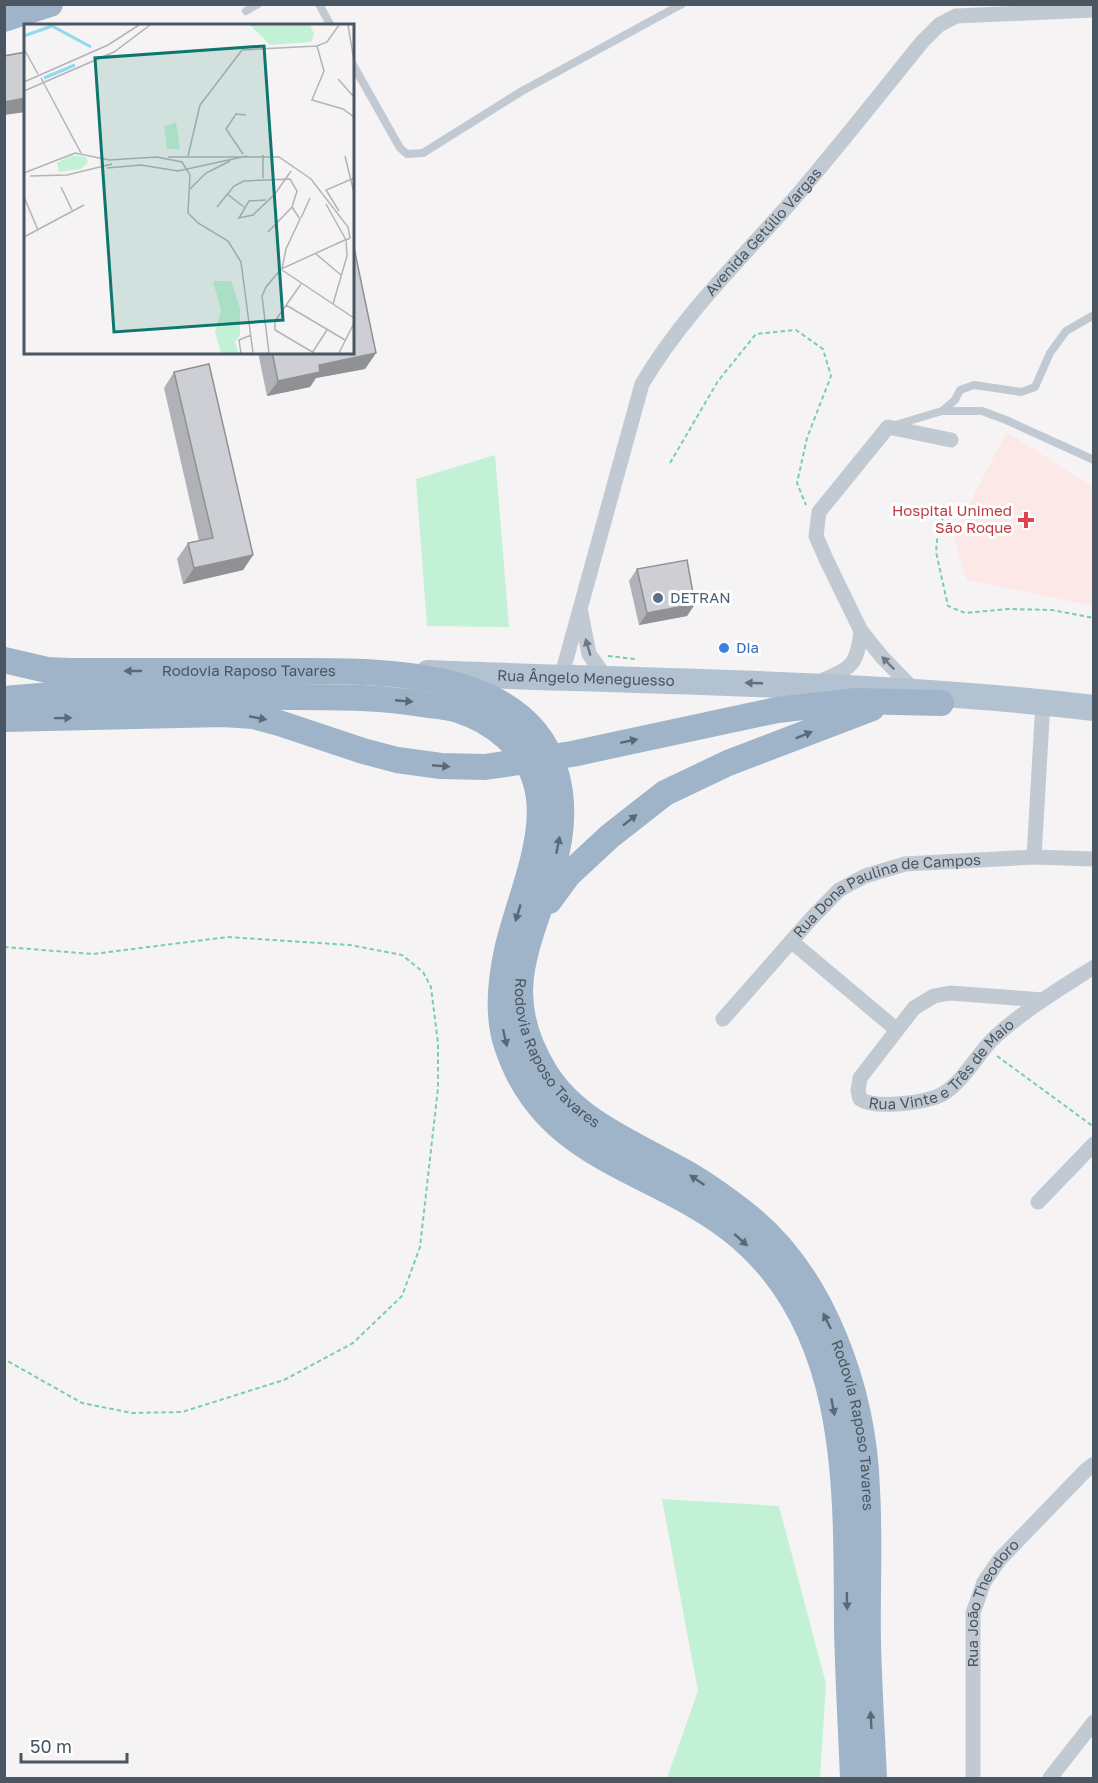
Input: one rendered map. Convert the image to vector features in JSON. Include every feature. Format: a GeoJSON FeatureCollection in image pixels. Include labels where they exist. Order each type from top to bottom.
{"type":"FeatureCollection","features":[{"type":"Feature","properties":{"kind":"highway"},"geometry":{"type":"LineString","coordinates":[[4,19],[50,4]]}},
{"type":"Feature","properties":{"kind":"highway","name":"Rodovia Raposo Tavares"},"geometry":{"type":"LineString","coordinates":[[4,660],[47,670],[69,671],[359,672],[427,678],[476,692],[518,713],[549,749],[559,783],[561,828],[554,862],[522,963],[520,996],[523,1022],[531,1046],[546,1075],[564,1098],[589,1118],[692,1176],[747,1215],[776,1243],[799,1273],[836,1339],[861,1431],[867,1486],[868,1646],[874,1779]]}},
{"type":"Feature","properties":{"kind":"highway","name":"Rodovia Raposo Tavares"},"geometry":{"type":"LineString","coordinates":[[4,699],[75,695],[345,697],[411,702],[458,710],[483,720],[523,753],[535,778],[540,806],[535,857],[506,952],[501,980],[500,1010],[505,1041],[518,1074],[537,1104],[561,1129],[588,1149],[706,1213],[740,1238],[770,1268],[794,1303],[816,1346],[832,1400],[842,1457],[846,1508],[847,1644],[854,1779]]}},
{"type":"Feature","properties":{"kind":"highway"},"geometry":{"type":"LineString","coordinates":[[4,719],[224,714],[253,716],[397,760],[441,766],[485,767],[572,754],[777,710],[844,702],[941,704]]}},
{"type":"Feature","properties":{"kind":"highway"},"geometry":{"type":"LineString","coordinates":[[534,924],[568,875],[610,836],[665,793],[728,763],[885,702]]}},
{"type":"Feature","properties":{"kind":"main road","name":"Rua Ângelo Meneguesso"},"geometry":{"type":"LineString","coordinates":[[359,672],[812,685],[969,695],[1043,709]]}},
{"type":"Feature","properties":{"kind":"main road"},"geometry":{"type":"LineString","coordinates":[[941,704],[1043,709],[1094,708]]}},
{"type":"Feature","properties":{"kind":"main road"},"geometry":{"type":"LineString","coordinates":[[1043,709],[1094,724]]}},
{"type":"Feature","properties":{"kind":"street","name":"Avenida Getúlio Vargas"},"geometry":{"type":"LineString","coordinates":[[561,678],[642,384],[660,352],[793,200],[922,42],[939,25],[956,16],[1090,8]]}},
{"type":"Feature","properties":{"kind":"street"},"geometry":{"type":"LineString","coordinates":[[916,692],[861,632],[825,559],[816,536],[816,527],[819,512],[888,428],[951,440]]}},
{"type":"Feature","properties":{"kind":"street","name":"Avenida Getúlio Vargas"},"geometry":{"type":"LineString","coordinates":[[580,610],[589,654],[607,679]]}},
{"type":"Feature","properties":{"kind":"street"},"geometry":{"type":"LineString","coordinates":[[812,685],[846,670],[853,663],[859,654],[861,632]]}},
{"type":"Feature","properties":{"kind":"street"},"geometry":{"type":"LineString","coordinates":[[1034,857],[1043,709]]}},
{"type":"Feature","properties":{"kind":"street","name":"Rua Dona Paulina de Campos"},"geometry":{"type":"LineString","coordinates":[[723,1019],[839,890],[865,876],[905,864],[1034,857],[1094,859]]}},
{"type":"Feature","properties":{"kind":"street"},"geometry":{"type":"LineString","coordinates":[[791,941],[897,1030]]}},
{"type":"Feature","properties":{"kind":"street","name":"Rua Vinte e Três de Maio"},"geometry":{"type":"LineString","coordinates":[[1042,1000],[950,993],[934,996],[914,1008],[860,1078],[858,1085],[860,1099],[866,1103],[883,1106],[936,1097],[962,1075],[984,1047],[998,1034],[1042,1000],[1094,967]]}},
{"type":"Feature","properties":{"kind":"street"},"geometry":{"type":"LineString","coordinates":[[1038,1202],[1094,1144]]}},
{"type":"Feature","properties":{"kind":"street","name":"Rua João Theodoro"},"geometry":{"type":"LineString","coordinates":[[973,1779],[973,1613],[984,1582],[1000,1559],[1094,1464]]}},
{"type":"Feature","properties":{"kind":"street"},"geometry":{"type":"LineString","coordinates":[[1050,1779],[1094,1722]]}},
{"type":"Feature","properties":{"kind":"lane"},"geometry":{"type":"LineString","coordinates":[[246,11],[258,4]]}},
{"type":"Feature","properties":{"kind":"lane"},"geometry":{"type":"LineString","coordinates":[[319,4],[330,24]]}},
{"type":"Feature","properties":{"kind":"lane"},"geometry":{"type":"LineString","coordinates":[[354,67],[400,148],[407,154],[423,153],[522,91],[682,4]]}},
{"type":"Feature","properties":{"kind":"lane"},"geometry":{"type":"LineString","coordinates":[[942,411],[956,400],[960,390],[974,385],[1021,392],[1035,387],[1050,353],[1066,331],[1094,315]]}},
{"type":"Feature","properties":{"kind":"lane"},"geometry":{"type":"LineString","coordinates":[[888,428],[897,423],[942,411],[982,411],[1094,460]]}},
{"type":"Feature","properties":{"kind":"path"},"geometry":{"type":"LineString","coordinates":[[670,464],[718,381],[756,333],[796,330],[823,349],[831,376],[807,438],[797,483],[816,527]]}},
{"type":"Feature","properties":{"kind":"path"},"geometry":{"type":"LineString","coordinates":[[946,510],[938,531],[936,552],[948,606],[965,613],[1008,609],[1053,610],[1094,618]]}},
{"type":"Feature","properties":{"kind":"path"},"geometry":{"type":"LineString","coordinates":[[4,947],[93,954],[228,937],[350,945],[402,955],[423,972],[430,987],[438,1043],[438,1088],[420,1247],[402,1296],[353,1343],[284,1380],[182,1412],[132,1413],[82,1403],[4,1359]]}},
{"type":"Feature","properties":{"kind":"path"},"geometry":{"type":"LineString","coordinates":[[984,1047],[1094,1127]]}},
{"type":"Feature","properties":{"kind":"shaded area","name":"Hospital Unimed São Roque"},"geometry":{"type":"Polygon","coordinates":[[[1007,432],[1093,488],[1093,606],[967,580],[952,532],[1007,432]]]}},
{"type":"Feature","properties":{"kind":"green space"},"geometry":{"type":"Polygon","coordinates":[[[495,455],[509,627],[427,626],[416,479],[495,455]]]}},
{"type":"Feature","properties":{"kind":"green space"},"geometry":{"type":"Polygon","coordinates":[[[662,1499],[779,1506],[826,1684],[820,1778],[667,1778],[698,1691],[662,1499]]]}},
{"type":"Feature","properties":{"kind":"building"},"geometry":{"type":"Polygon","coordinates":[[[24,52],[24,98],[4,102],[4,56],[24,52]]]}},
{"type":"Feature","properties":{"kind":"building"},"geometry":{"type":"Polygon","coordinates":[[[354,248],[376,353],[319,365],[320,372],[278,381],[272,354],[354,354],[354,248]]]}},
{"type":"Feature","properties":{"kind":"building"},"geometry":{"type":"Polygon","coordinates":[[[209,364],[253,555],[194,568],[188,543],[213,538],[174,372],[209,364]]]}},
{"type":"Feature","properties":{"kind":"building","name":"DETRAN"},"geometry":{"type":"Polygon","coordinates":[[[687,560],[695,604],[647,613],[637,569],[687,560]]]}},
{"type":"Feature","properties":{"kind":"place","name":"Hospital Unimed São Roque"},"geometry":{"type":"Point","coordinates":[1026,520]}},
{"type":"Feature","properties":{"kind":"place","name":"DETRAN"},"geometry":{"type":"Point","coordinates":[658,598]}},
{"type":"Feature","properties":{"kind":"place","name":"Dia"},"geometry":{"type":"Point","coordinates":[724,648]}}]}
